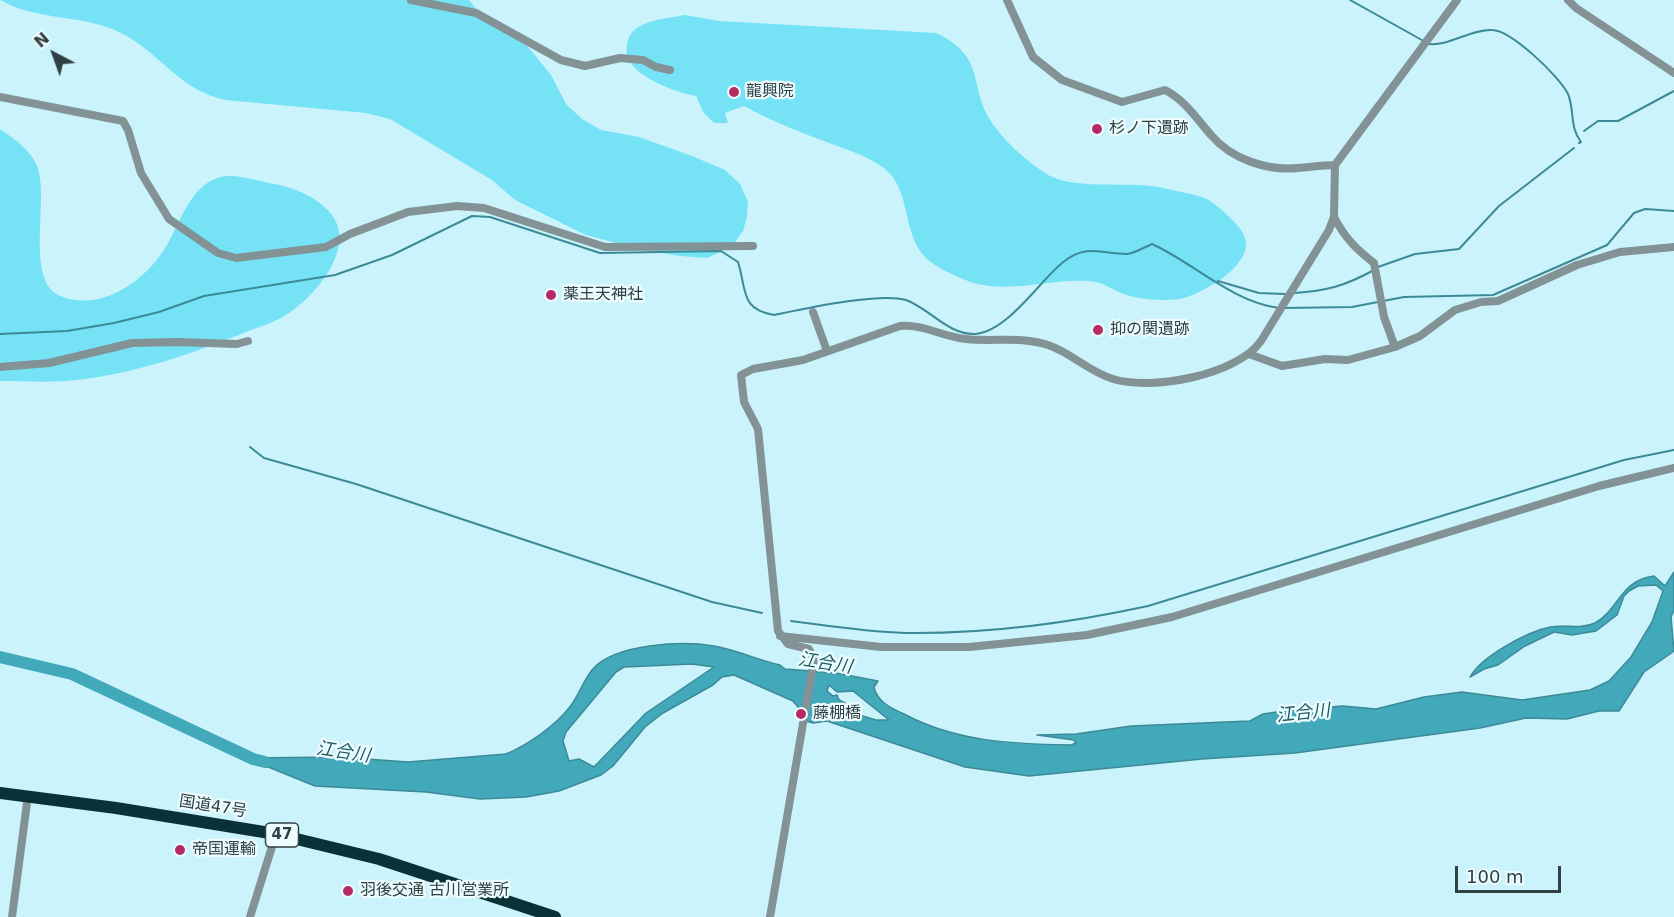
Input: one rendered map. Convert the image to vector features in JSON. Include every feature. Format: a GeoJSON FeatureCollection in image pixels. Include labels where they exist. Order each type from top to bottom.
{"type":"FeatureCollection","features":[{"type":"Feature","properties":{"kind":"highway","name":"国道47号"},"geometry":{"type":"LineString","coordinates":[[0,793],[28,795],[276,834],[379,860],[555,917]]}},
{"type":"Feature","properties":{"kind":"street"},"geometry":{"type":"LineString","coordinates":[[411,0],[486,17],[561,60],[585,66],[620,58],[643,60],[656,67],[670,70]]}},
{"type":"Feature","properties":{"kind":"street"},"geometry":{"type":"LineString","coordinates":[[1007,0],[1033,57],[1062,80],[1122,102],[1165,90],[1186,104],[1222,147],[1250,162],[1272,167],[1297,168],[1335,165]]}},
{"type":"Feature","properties":{"kind":"street"},"geometry":{"type":"LineString","coordinates":[[1395,347],[1374,264],[1344,237],[1334,217],[1335,165],[1457,0]]}},
{"type":"Feature","properties":{"kind":"street"},"geometry":{"type":"LineString","coordinates":[[1568,0],[1576,8],[1674,73]]}},
{"type":"Feature","properties":{"kind":"street"},"geometry":{"type":"LineString","coordinates":[[0,97],[123,121],[128,129],[141,173],[170,219],[218,253],[236,258],[326,247],[350,234],[408,212],[457,206],[484,208],[605,247],[753,246]]}},
{"type":"Feature","properties":{"kind":"street"},"geometry":{"type":"LineString","coordinates":[[770,917],[814,659],[809,649],[788,644],[779,635],[758,429],[744,402],[739,381],[741,375],[753,369],[803,360],[900,326],[914,325],[966,339],[1008,339],[1048,345],[1065,352],[1104,375],[1124,381],[1193,378],[1249,354],[1286,301],[1334,217]]}},
{"type":"Feature","properties":{"kind":"street"},"geometry":{"type":"LineString","coordinates":[[1249,354],[1282,366],[1325,359],[1348,360],[1395,347],[1420,336],[1455,310],[1480,302],[1498,301],[1577,265],[1620,252],[1674,247]]}},
{"type":"Feature","properties":{"kind":"street"},"geometry":{"type":"LineString","coordinates":[[813,312],[827,351]]}},
{"type":"Feature","properties":{"kind":"street"},"geometry":{"type":"LineString","coordinates":[[0,367],[49,363],[132,343],[237,344],[248,341]]}},
{"type":"Feature","properties":{"kind":"street"},"geometry":{"type":"LineString","coordinates":[[779,635],[881,647],[969,647],[1087,635],[1172,617],[1588,489],[1674,468]]}},
{"type":"Feature","properties":{"kind":"street"},"geometry":{"type":"LineString","coordinates":[[12,917],[28,795]]}},
{"type":"Feature","properties":{"kind":"street"},"geometry":{"type":"LineString","coordinates":[[250,917],[276,834]]}},
{"type":"Feature","properties":{"kind":"shaded area"},"geometry":{"type":"Polygon","coordinates":[[[0,0],[469,0],[475,8],[520,37],[551,75],[566,104],[582,119],[601,130],[639,137],[725,170],[740,184],[748,202],[743,231],[732,246],[707,258],[643,250],[586,235],[515,200],[492,180],[390,119],[366,113],[225,100],[193,87],[134,40],[119,32],[90,22],[44,15],[14,7],[0,0]]]}},
{"type":"Feature","properties":{"kind":"shaded area"},"geometry":{"type":"Polygon","coordinates":[[[685,15],[719,21],[936,33],[962,51],[974,71],[979,94],[990,120],[1008,142],[1037,168],[1068,182],[1151,186],[1204,198],[1225,213],[1243,233],[1246,248],[1242,258],[1224,277],[1212,285],[1200,292],[1173,300],[1137,298],[1096,282],[1063,281],[995,286],[979,284],[958,277],[924,256],[912,235],[899,187],[893,177],[877,163],[783,125],[744,106],[725,113],[728,123],[714,123],[703,112],[696,96],[651,80],[640,72],[627,55],[627,45],[632,32],[650,22],[685,15]]]}},
{"type":"Feature","properties":{"kind":"shaded area"},"geometry":{"type":"Polygon","coordinates":[[[0,129],[26,150],[37,166],[41,198],[40,257],[43,274],[49,287],[60,296],[76,300],[107,297],[135,281],[158,258],[181,216],[200,189],[223,176],[282,186],[323,205],[334,218],[339,231],[339,244],[335,258],[320,284],[289,313],[272,322],[201,349],[160,363],[97,377],[58,381],[0,381],[0,129]]]}},
{"type":"Feature","properties":{"kind":"water"},"geometry":{"type":"Polygon","coordinates":[[[1674,572],[1674,610],[1671,617],[1674,651],[1644,672],[1619,711],[1599,711],[1567,719],[1526,718],[1480,728],[1295,753],[1202,759],[1029,776],[965,767],[827,721],[813,723],[802,720],[798,707],[793,701],[734,675],[722,677],[713,685],[663,713],[645,727],[613,766],[601,775],[559,791],[526,797],[480,799],[426,792],[315,786],[246,758],[339,757],[408,762],[506,754],[523,746],[556,722],[572,704],[592,670],[602,661],[632,649],[668,644],[714,646],[780,665],[785,669],[836,673],[878,681],[874,687],[881,701],[924,723],[964,736],[1028,744],[1071,745],[1076,743],[1074,740],[1037,735],[1076,734],[1131,726],[1250,721],[1263,714],[1343,706],[1376,709],[1424,697],[1462,692],[1522,700],[1590,690],[1609,681],[1631,657],[1652,622],[1663,591],[1656,585],[1638,586],[1624,596],[1617,615],[1596,631],[1572,635],[1554,632],[1525,646],[1498,665],[1484,669],[1470,677],[1484,661],[1505,646],[1529,634],[1550,627],[1583,626],[1595,623],[1610,611],[1634,583],[1654,576],[1665,586],[1674,572]],[[692,664],[624,667],[616,672],[566,732],[563,741],[569,761],[579,759],[594,767],[646,713],[714,667],[692,664]],[[829,685],[827,691],[833,696],[837,695],[839,700],[849,705],[849,712],[876,720],[889,720],[853,691],[837,692],[829,685]]]}},
{"type":"Feature","properties":{"kind":"waterway"},"geometry":{"type":"LineString","coordinates":[[1350,0],[1429,44],[1445,43],[1484,30],[1500,32],[1511,38],[1545,66],[1563,86],[1570,100],[1573,124],[1581,142],[1579,143]]}},
{"type":"Feature","properties":{"kind":"waterway"},"geometry":{"type":"LineString","coordinates":[[1584,131],[1598,121],[1618,121],[1674,91]]}},
{"type":"Feature","properties":{"kind":"waterway"},"geometry":{"type":"LineString","coordinates":[[1378,267],[1415,254],[1459,249],[1499,206],[1574,148]]}},
{"type":"Feature","properties":{"kind":"waterway"},"geometry":{"type":"LineString","coordinates":[[1284,308],[1352,307],[1404,297],[1493,295],[1607,245],[1634,213],[1645,209],[1674,211]]}},
{"type":"Feature","properties":{"kind":"waterway"},"geometry":{"type":"LineString","coordinates":[[0,334],[67,331],[114,323],[159,312],[204,296],[335,275],[392,255],[472,216],[490,217],[600,253],[721,251],[738,262],[744,290],[750,303],[755,308],[774,315],[841,302],[894,298],[914,304],[947,326],[975,334],[987,331],[1011,316],[1053,271],[1078,253],[1093,251],[1127,254],[1152,244],[1229,290],[1245,298],[1279,308]]}},
{"type":"Feature","properties":{"kind":"waterway"},"geometry":{"type":"LineString","coordinates":[[1294,293],[1335,287],[1374,270]]}},
{"type":"Feature","properties":{"kind":"waterway"},"geometry":{"type":"LineString","coordinates":[[1218,281],[1259,293],[1285,294]]}},
{"type":"Feature","properties":{"kind":"waterway"},"geometry":{"type":"LineString","coordinates":[[250,447],[264,458],[356,484],[712,602],[762,613]]}},
{"type":"Feature","properties":{"kind":"waterway"},"geometry":{"type":"LineString","coordinates":[[791,621],[876,631],[935,633],[1027,626],[1118,612],[1148,606],[1624,460],[1674,450]]}},
{"type":"Feature","properties":{"kind":"waterway","name":"江合川"},"geometry":{"type":"LineString","coordinates":[[0,657],[72,674],[253,759],[265,762]]}},
{"type":"Feature","properties":{"kind":"place","name":"龍興院"},"geometry":{"type":"Point","coordinates":[734,92]}},
{"type":"Feature","properties":{"kind":"place","name":"杉ノ下遺跡"},"geometry":{"type":"Point","coordinates":[1097,129]}},
{"type":"Feature","properties":{"kind":"place","name":"薬王天神社"},"geometry":{"type":"Point","coordinates":[551,295]}},
{"type":"Feature","properties":{"kind":"place","name":"抑の関遺跡"},"geometry":{"type":"Point","coordinates":[1098,330]}},
{"type":"Feature","properties":{"kind":"place","name":"藤棚橋"},"geometry":{"type":"Point","coordinates":[801,714]}},
{"type":"Feature","properties":{"kind":"place","name":"帝国運輸"},"geometry":{"type":"Point","coordinates":[180,850]}},
{"type":"Feature","properties":{"kind":"place","name":"羽後交通 古川営業所"},"geometry":{"type":"Point","coordinates":[348,891]}}]}
